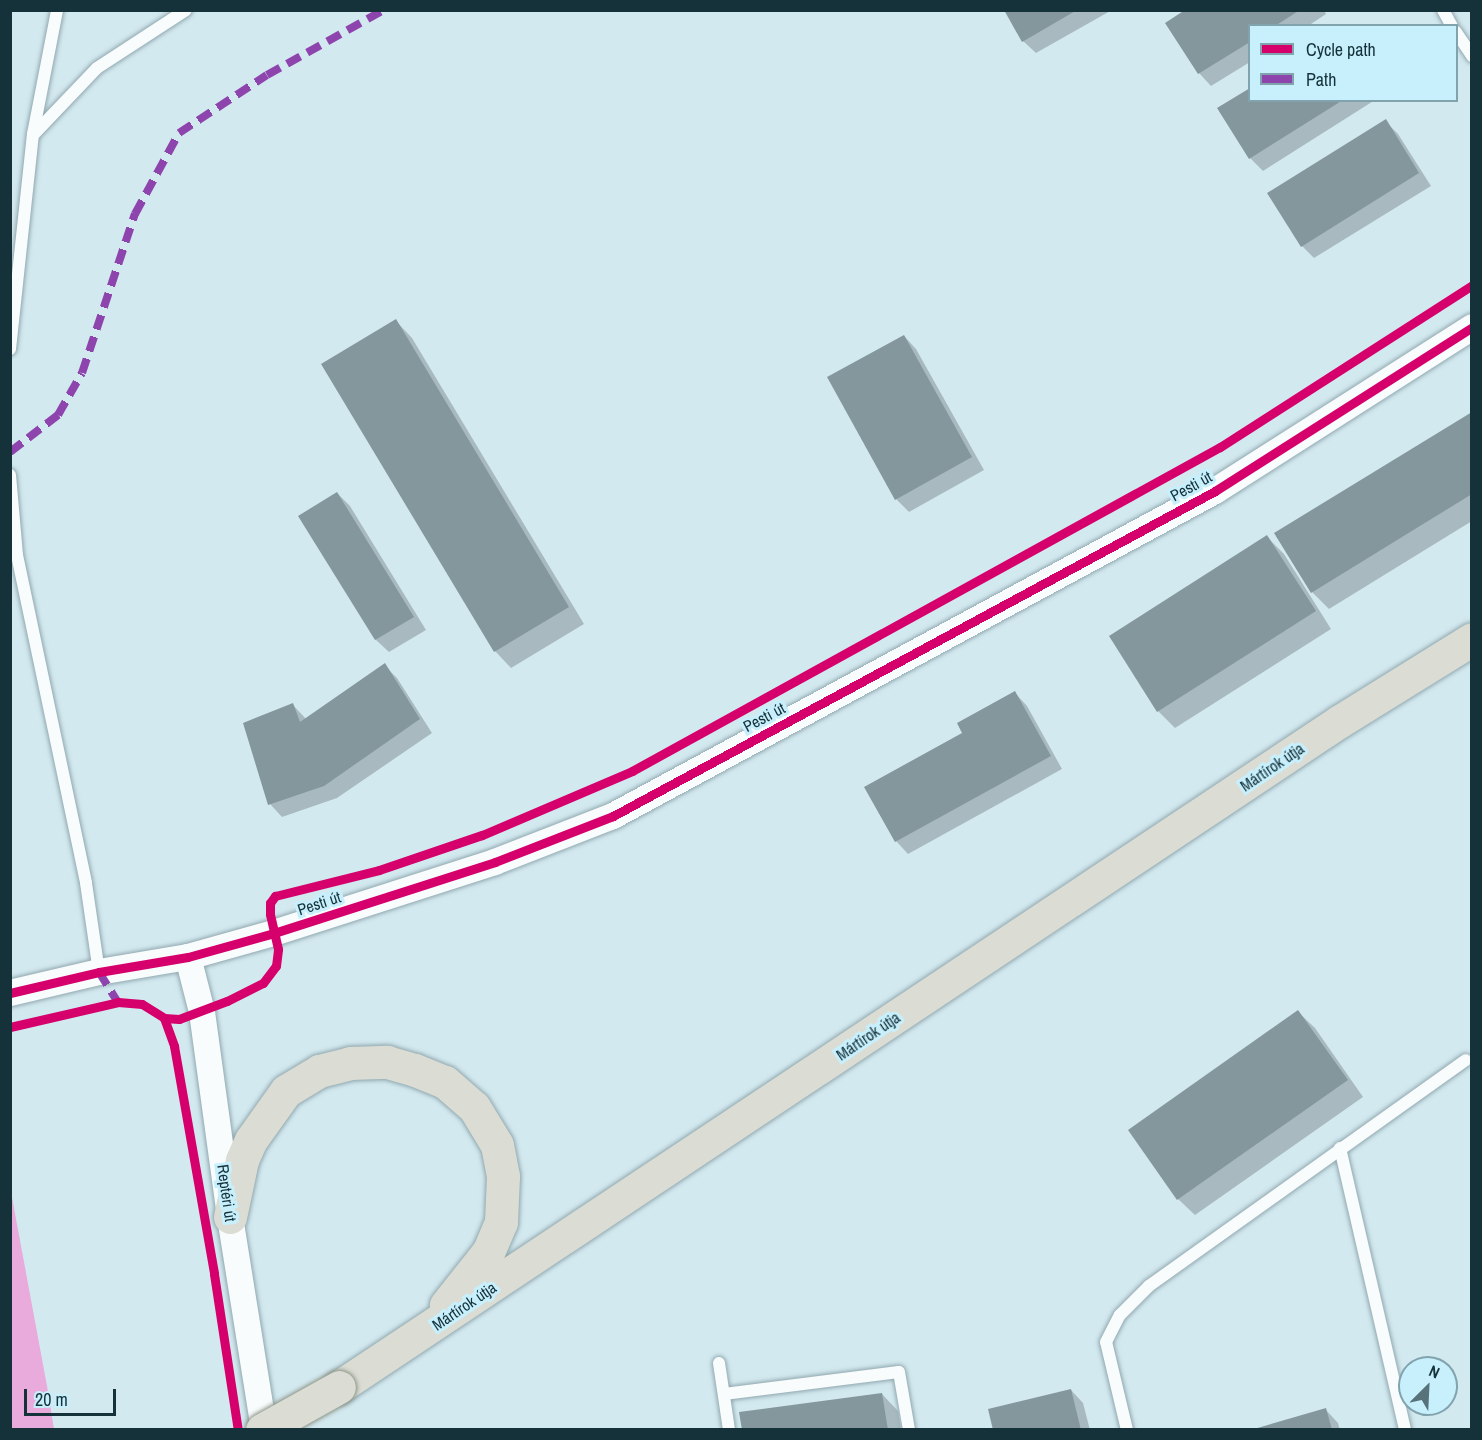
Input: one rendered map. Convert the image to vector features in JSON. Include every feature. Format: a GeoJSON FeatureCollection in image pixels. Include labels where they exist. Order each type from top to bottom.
{"type":"FeatureCollection","features":[{"type":"Feature","properties":{"kind":"main road","name":"Mártírok útja"},"geometry":{"type":"LineString","coordinates":[[263,1430],[339,1387],[401,1348],[1340,721],[1472,639]]}},
{"type":"Feature","properties":{"kind":"main road"},"geometry":{"type":"LineString","coordinates":[[230,1217],[242,1160],[251,1140],[286,1091],[319,1071],[350,1063],[387,1062],[445,1083],[474,1107],[497,1144],[503,1176],[501,1222],[488,1252],[468,1280],[442,1309],[401,1348]]}},
{"type":"Feature","properties":{"kind":"street","name":"Pesti út"},"geometry":{"type":"LineString","coordinates":[[10,993],[99,972],[188,957],[274,933],[495,861],[613,816],[1215,491],[1472,327]]}},
{"type":"Feature","properties":{"kind":"street","name":"Reptéri út"},"geometry":{"type":"LineString","coordinates":[[188,957],[202,1012],[230,1217],[263,1430]]}},
{"type":"Feature","properties":{"kind":"lane"},"geometry":{"type":"LineString","coordinates":[[10,349],[33,134],[57,10]]}},
{"type":"Feature","properties":{"kind":"lane"},"geometry":{"type":"LineString","coordinates":[[33,134],[97,68],[186,10]]}},
{"type":"Feature","properties":{"kind":"lane"},"geometry":{"type":"LineString","coordinates":[[1443,10],[1451,24]]}},
{"type":"Feature","properties":{"kind":"lane"},"geometry":{"type":"LineString","coordinates":[[1464,37],[1472,56]]}},
{"type":"Feature","properties":{"kind":"lane"},"geometry":{"type":"LineString","coordinates":[[10,475],[17,555],[86,883],[99,972]]}},
{"type":"Feature","properties":{"kind":"lane"},"geometry":{"type":"LineString","coordinates":[[1127,1430],[1106,1342],[1120,1315],[1149,1286],[1466,1060]]}},
{"type":"Feature","properties":{"kind":"lane"},"geometry":{"type":"LineString","coordinates":[[1340,1148],[1405,1430]]}},
{"type":"Feature","properties":{"kind":"lane"},"geometry":{"type":"LineString","coordinates":[[719,1363],[729,1430]]}},
{"type":"Feature","properties":{"kind":"lane"},"geometry":{"type":"LineString","coordinates":[[724,1394],[899,1372],[909,1430]]}},
{"type":"Feature","properties":{"kind":"shaded area"},"geometry":{"type":"Polygon","coordinates":[[[11,1192],[47,1386],[54,1429],[11,1429],[11,1192]]]}},
{"type":"Feature","properties":{"kind":"building"},"geometry":{"type":"Polygon","coordinates":[[[1004,10],[1077,10],[1022,42],[1004,10]]]}},
{"type":"Feature","properties":{"kind":"building"},"geometry":{"type":"Polygon","coordinates":[[[1185,10],[1300,10],[1278,24],[1248,24],[1248,43],[1198,74],[1165,23],[1185,10]]]}},
{"type":"Feature","properties":{"kind":"building"},"geometry":{"type":"Polygon","coordinates":[[[1248,89],[1248,102],[1340,102],[1249,159],[1217,108],[1248,89]]]}},
{"type":"Feature","properties":{"kind":"building"},"geometry":{"type":"Polygon","coordinates":[[[1386,119],[1419,173],[1301,247],[1267,193],[1386,119]]]}},
{"type":"Feature","properties":{"kind":"building"},"geometry":{"type":"Polygon","coordinates":[[[396,319],[569,607],[494,652],[321,364],[396,319]]]}},
{"type":"Feature","properties":{"kind":"building"},"geometry":{"type":"Polygon","coordinates":[[[904,335],[972,457],[895,500],[827,377],[904,335]]]}},
{"type":"Feature","properties":{"kind":"building"},"geometry":{"type":"Polygon","coordinates":[[[1472,412],[1472,494],[1311,593],[1274,533],[1472,412]]]}},
{"type":"Feature","properties":{"kind":"building"},"geometry":{"type":"Polygon","coordinates":[[[337,492],[414,617],[375,640],[298,516],[337,492]]]}},
{"type":"Feature","properties":{"kind":"building"},"geometry":{"type":"Polygon","coordinates":[[[1267,535],[1316,611],[1157,712],[1109,636],[1267,535]]]}},
{"type":"Feature","properties":{"kind":"building"},"geometry":{"type":"Polygon","coordinates":[[[385,663],[420,719],[324,786],[268,805],[243,723],[293,703],[300,722],[385,663]]]}},
{"type":"Feature","properties":{"kind":"building"},"geometry":{"type":"Polygon","coordinates":[[[1015,691],[1051,756],[895,842],[864,787],[962,733],[957,723],[1015,691]]]}},
{"type":"Feature","properties":{"kind":"building"},"geometry":{"type":"Polygon","coordinates":[[[1298,1010],[1348,1080],[1177,1200],[1128,1130],[1298,1010]]]}},
{"type":"Feature","properties":{"kind":"building"},"geometry":{"type":"Polygon","coordinates":[[[1071,1389],[1081,1430],[993,1430],[988,1409],[1071,1389]]]}},
{"type":"Feature","properties":{"kind":"building"},"geometry":{"type":"Polygon","coordinates":[[[882,1393],[888,1430],[742,1430],[739,1412],[882,1393]]]}},
{"type":"Feature","properties":{"kind":"building"},"geometry":{"type":"Polygon","coordinates":[[[1326,1408],[1332,1430],[1254,1430],[1254,1429],[1326,1408]]]}},
{"type":"Feature","properties":{"kind":"marked path"},"geometry":{"type":"LineString","coordinates":[[10,452],[58,415],[82,373],[135,214],[179,133],[267,75],[384,10]]}},
{"type":"Feature","properties":{"kind":"marked path"},"geometry":{"type":"LineString","coordinates":[[99,972],[118,1002]]}},
{"type":"Feature","properties":{"kind":"cycle path"},"geometry":{"type":"LineString","coordinates":[[10,1027],[118,1002],[142,1004],[164,1018],[179,1019],[227,1001],[263,983],[276,966],[278,949],[270,914],[270,903],[275,896],[379,870],[482,835],[632,771],[1220,447],[1472,285]]}},
{"type":"Feature","properties":{"kind":"cycle path"},"geometry":{"type":"LineString","coordinates":[[10,993],[99,972],[188,957],[274,933],[495,862],[613,816],[1215,491],[1472,327]]}},
{"type":"Feature","properties":{"kind":"cycle path"},"geometry":{"type":"LineString","coordinates":[[164,1018],[174,1046],[214,1274],[238,1430]]}}]}
